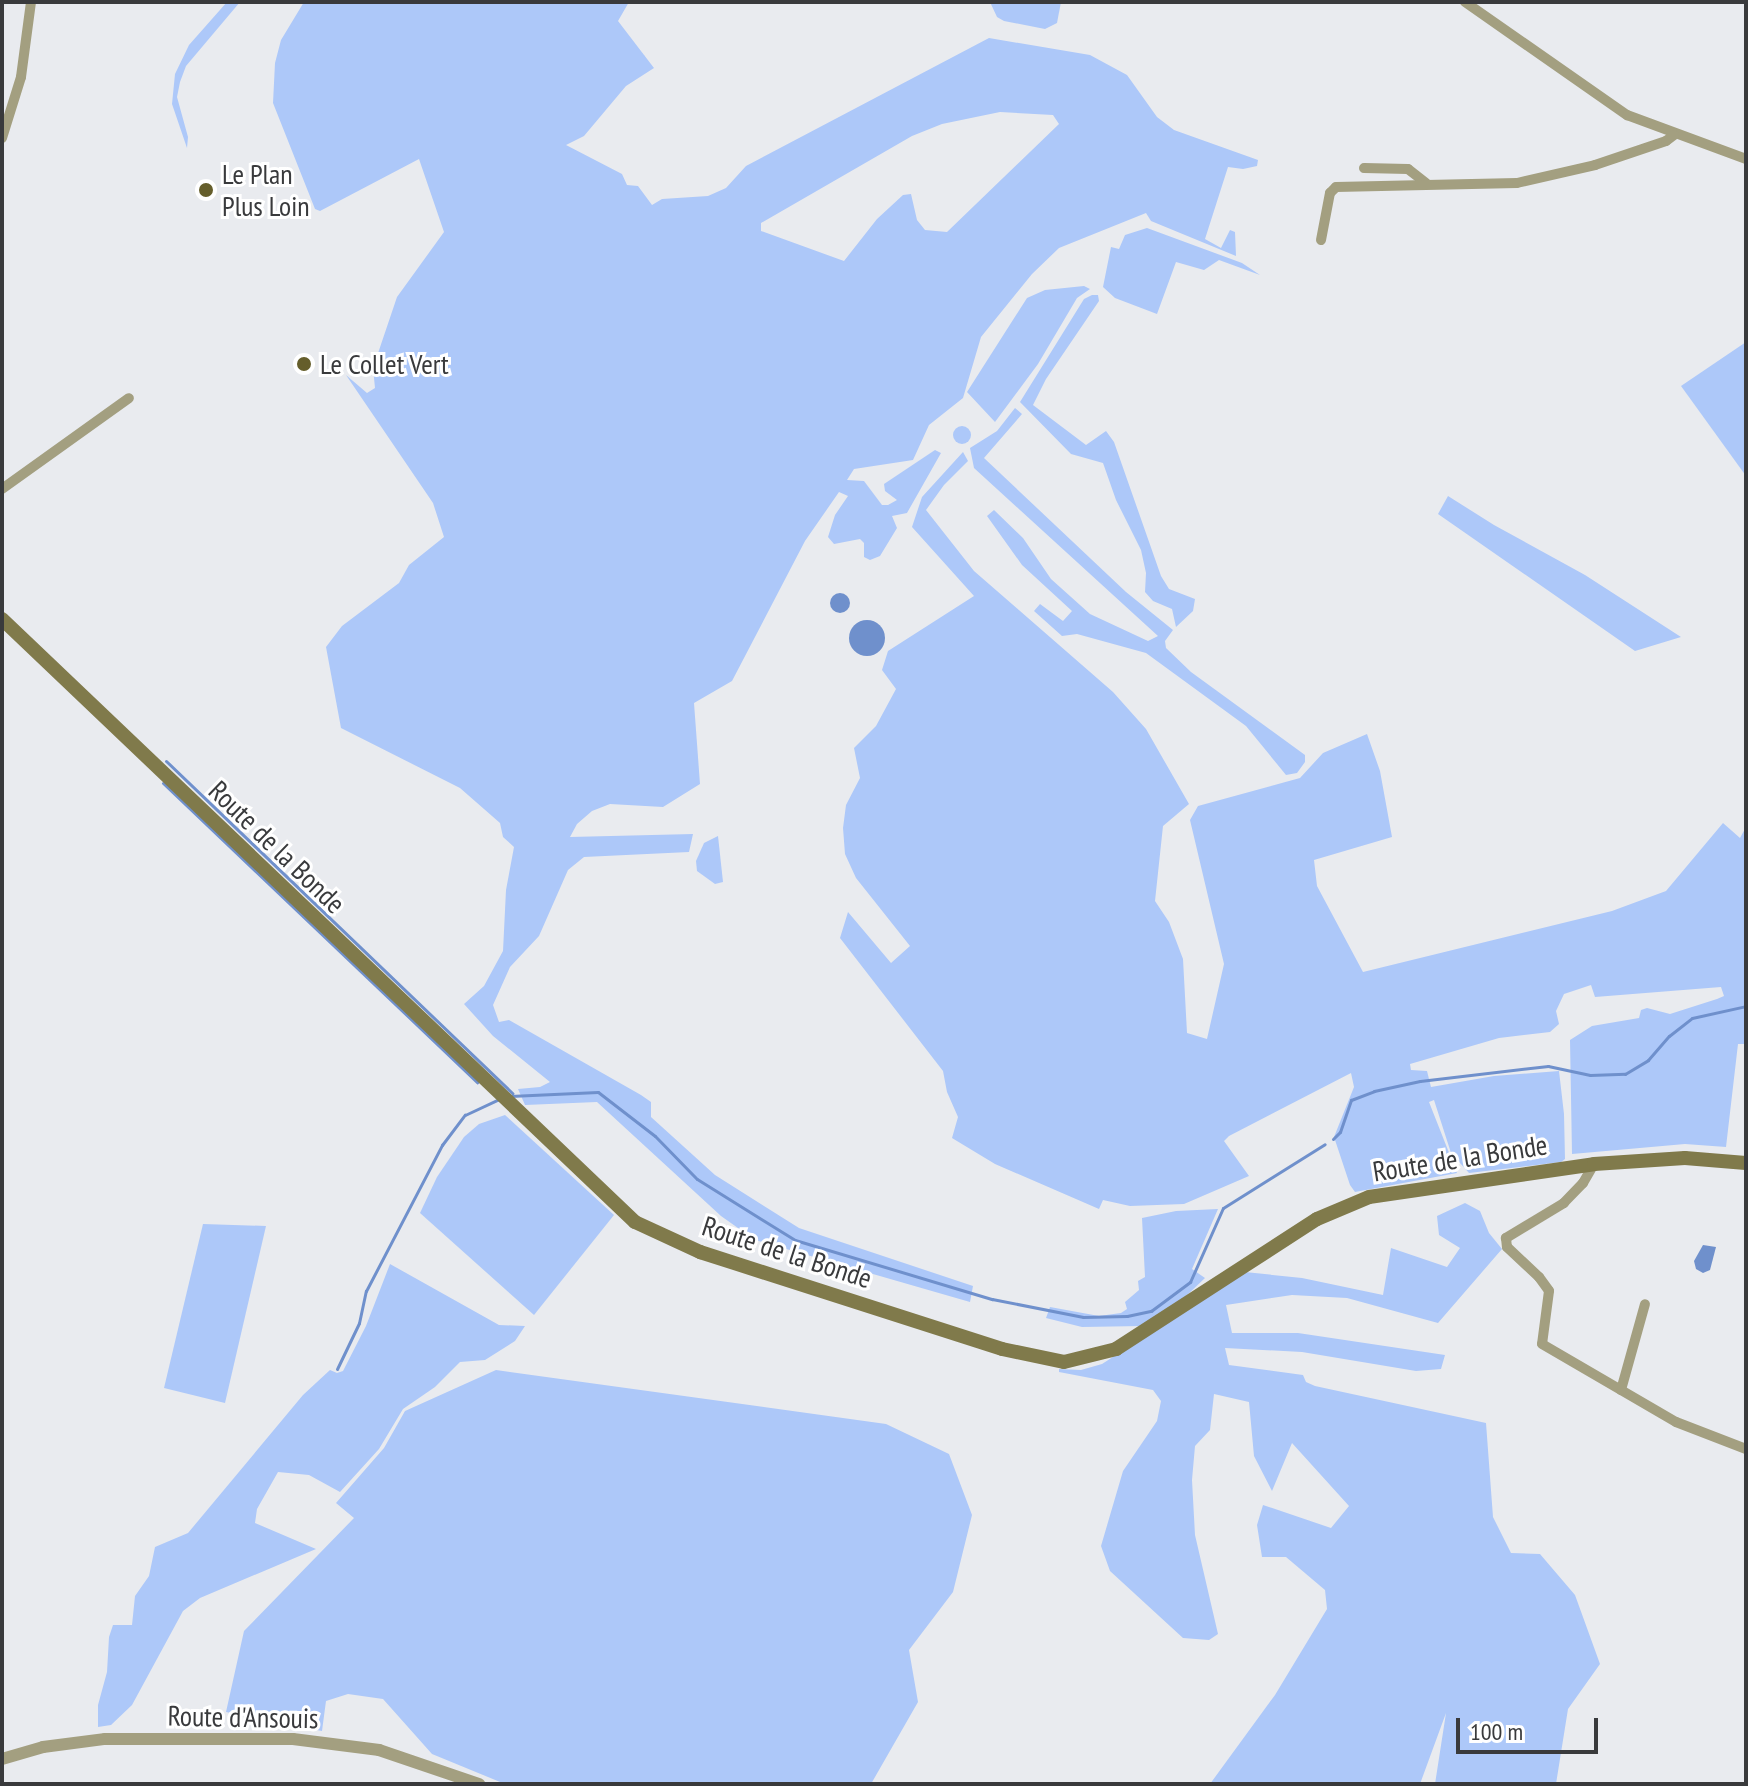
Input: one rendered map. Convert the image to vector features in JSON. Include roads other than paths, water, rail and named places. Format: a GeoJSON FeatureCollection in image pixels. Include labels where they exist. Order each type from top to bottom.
{"type":"FeatureCollection","features":[{"type":"Feature","properties":{"kind":"main road","name":"Route de la Bonde"},"geometry":{"type":"LineString","coordinates":[[2,619],[615,1206],[653,1233],[700,1252],[1002,1349],[1052,1361],[1080,1361],[1116,1349],[1317,1219],[1355,1201],[1392,1191],[1594,1164],[1685,1158],[1746,1163]]}},
{"type":"Feature","properties":{"kind":"street"},"geometry":{"type":"LineString","coordinates":[[2,138],[21,77],[31,2]]}},
{"type":"Feature","properties":{"kind":"street"},"geometry":{"type":"LineString","coordinates":[[1465,2],[1627,115],[1674,135],[1746,159]]}},
{"type":"Feature","properties":{"kind":"street"},"geometry":{"type":"LineString","coordinates":[[1321,240],[1330,193],[1336,187],[1496,184],[1553,177],[1666,141],[1674,135]]}},
{"type":"Feature","properties":{"kind":"street"},"geometry":{"type":"LineString","coordinates":[[1364,168],[1408,169],[1426,183]]}},
{"type":"Feature","properties":{"kind":"street"},"geometry":{"type":"LineString","coordinates":[[2,489],[129,398]]}},
{"type":"Feature","properties":{"kind":"street"},"geometry":{"type":"LineString","coordinates":[[1594,1164],[1564,1203],[1506,1238],[1507,1247],[1539,1277],[1549,1291],[1542,1344],[1676,1422],[1746,1449]]}},
{"type":"Feature","properties":{"kind":"street"},"geometry":{"type":"LineString","coordinates":[[1621,1390],[1645,1304]]}},
{"type":"Feature","properties":{"kind":"street","name":"Route d'Ansouis"},"geometry":{"type":"LineString","coordinates":[[2,1759],[43,1747],[105,1739],[293,1739],[379,1750],[479,1784]]}},
{"type":"Feature","properties":{"kind":"waterway"},"geometry":{"type":"LineString","coordinates":[[166,761],[512,1093]]}},
{"type":"Feature","properties":{"kind":"waterway"},"geometry":{"type":"LineString","coordinates":[[163,783],[477,1082]]}},
{"type":"Feature","properties":{"kind":"waterway"},"geometry":{"type":"LineString","coordinates":[[1333,1139],[1340,1132],[1351,1100],[1374,1091],[1420,1081],[1548,1066],[1590,1075],[1625,1074],[1648,1060],[1669,1036],[1692,1018],[1746,1006]]}},
{"type":"Feature","properties":{"kind":"waterway"},"geometry":{"type":"LineString","coordinates":[[510,1096],[598,1092],[655,1136],[697,1179],[795,1240],[992,1299],[1083,1317],[1127,1316],[1151,1311],[1190,1282],[1223,1208],[1325,1144]]}},
{"type":"Feature","properties":{"kind":"waterway"},"geometry":{"type":"LineString","coordinates":[[337,1369],[359,1323],[366,1291],[442,1145],[465,1115],[499,1099]]}},
{"type":"Feature","properties":{"kind":"place","name":"Le Plan Plus Loin"},"geometry":{"type":"Point","coordinates":[206,190]}},
{"type":"Feature","properties":{"kind":"place","name":"Le Collet Vert"},"geometry":{"type":"Point","coordinates":[304,364]}}]}
